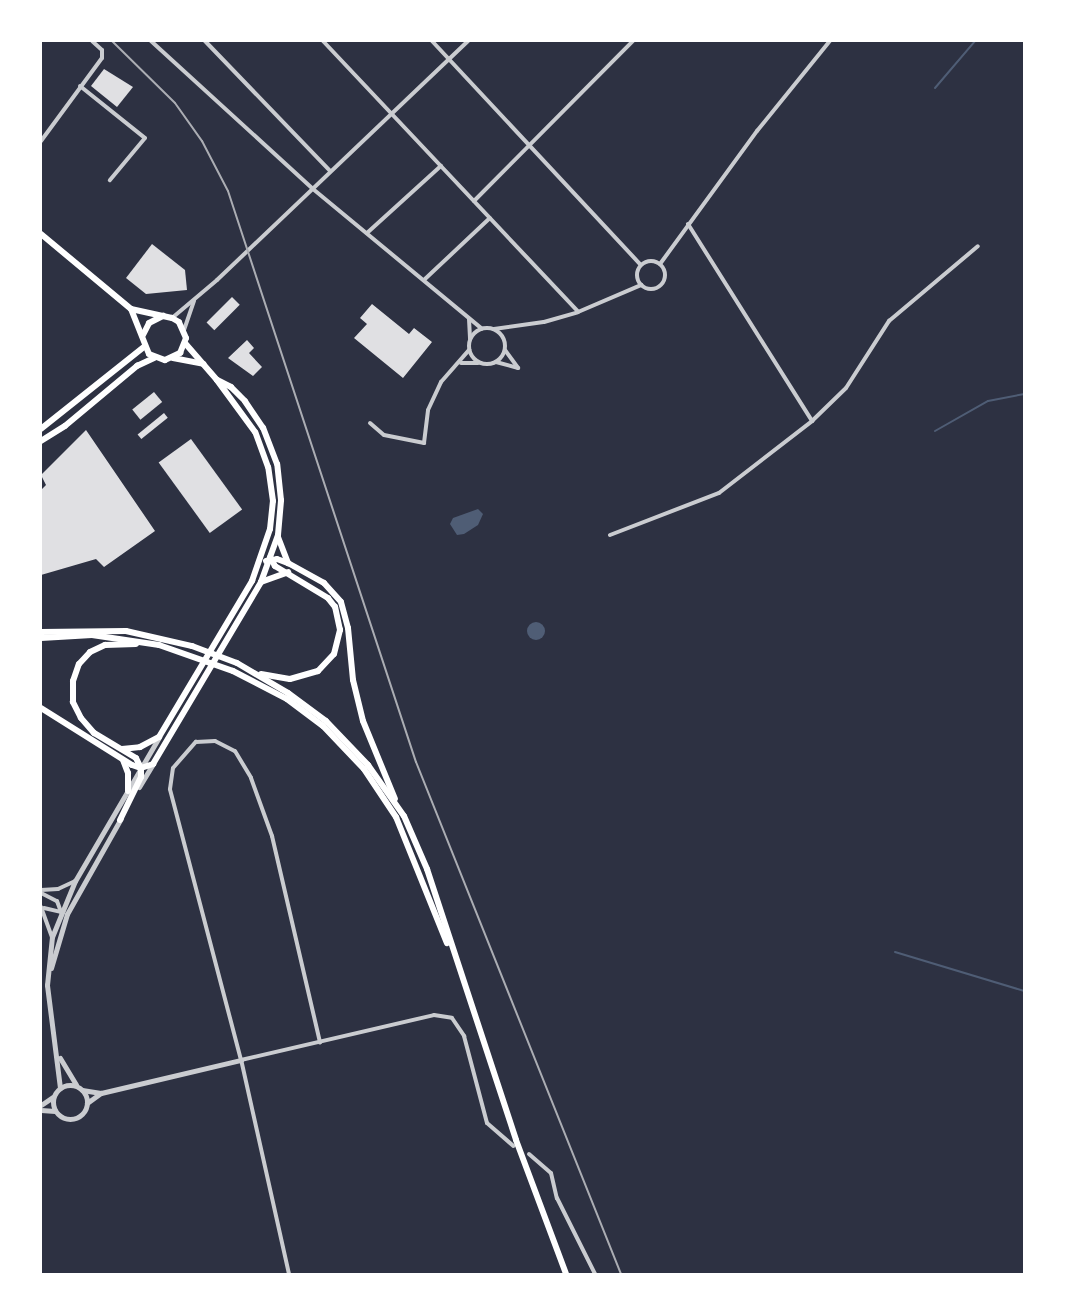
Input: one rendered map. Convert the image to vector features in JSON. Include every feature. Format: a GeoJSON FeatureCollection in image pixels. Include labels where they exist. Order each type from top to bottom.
{"type":"FeatureCollection","features":[{"type":"Feature","properties":{"kind":"main road"},"geometry":{"type":"LineString","coordinates":[[41,234],[131,310],[142,335],[144,348],[154,358]]}},
{"type":"Feature","properties":{"kind":"main road"},"geometry":{"type":"LineString","coordinates":[[131,310],[172,318],[184,330],[185,343],[217,380],[255,432],[268,468],[273,502],[270,559],[275,566],[319,590],[335,607],[340,630],[334,654],[318,671],[304,676],[278,679],[250,670]]}},
{"type":"Feature","properties":{"kind":"main road"},"geometry":{"type":"LineString","coordinates":[[142,335],[148,323],[164,316]]}},
{"type":"Feature","properties":{"kind":"main road"},"geometry":{"type":"LineString","coordinates":[[173,358],[185,343]]}},
{"type":"Feature","properties":{"kind":"main road"},"geometry":{"type":"LineString","coordinates":[[41,430],[144,348]]}},
{"type":"Feature","properties":{"kind":"main road"},"geometry":{"type":"LineString","coordinates":[[41,441],[65,426],[137,366],[154,358],[173,358],[203,364]]}},
{"type":"Feature","properties":{"kind":"main road"},"geometry":{"type":"LineString","coordinates":[[41,708],[123,760],[141,768],[152,764],[261,582],[278,535],[281,500],[277,464],[263,428],[245,401],[231,387],[217,380]]}},
{"type":"Feature","properties":{"kind":"main road"},"geometry":{"type":"LineString","coordinates":[[122,749],[140,747],[159,738],[260,563],[270,529],[273,502]]}},
{"type":"Feature","properties":{"kind":"main road"},"geometry":{"type":"LineString","coordinates":[[278,535],[288,563]]}},
{"type":"Feature","properties":{"kind":"main road"},"geometry":{"type":"LineString","coordinates":[[260,563],[270,559],[288,563],[324,584],[341,602],[348,628],[353,680],[363,721],[427,869],[479,1029]]}},
{"type":"Feature","properties":{"kind":"main road"},"geometry":{"type":"LineString","coordinates":[[261,582],[289,572]]}},
{"type":"Feature","properties":{"kind":"main road"},"geometry":{"type":"LineString","coordinates":[[41,632],[126,631],[192,646],[237,663],[326,721],[368,765],[404,816]]}},
{"type":"Feature","properties":{"kind":"main road"},"geometry":{"type":"LineString","coordinates":[[41,638],[92,634],[159,646],[189,654],[233,671],[287,699],[323,726],[364,769],[396,817],[420,872],[479,1029],[566,1274]]}},
{"type":"Feature","properties":{"kind":"main road"},"geometry":{"type":"LineString","coordinates":[[120,820],[141,777],[141,768],[136,758],[94,733],[80,718],[73,702],[73,681],[79,664],[90,652],[105,645],[159,646]]}},
{"type":"Feature","properties":{"kind":"main road"},"geometry":{"type":"LineString","coordinates":[[123,760],[128,773],[128,791]]}},
{"type":"Feature","properties":{"kind":"street"},"geometry":{"type":"LineString","coordinates":[[41,141],[103,54],[92,41]]}},
{"type":"Feature","properties":{"kind":"street"},"geometry":{"type":"LineString","coordinates":[[151,41],[313,189],[425,279],[482,329],[494,330],[544,322],[578,312],[641,285]]}},
{"type":"Feature","properties":{"kind":"street"},"geometry":{"type":"LineString","coordinates":[[205,41],[330,171]]}},
{"type":"Feature","properties":{"kind":"street"},"geometry":{"type":"LineString","coordinates":[[322,41],[578,312]]}},
{"type":"Feature","properties":{"kind":"street"},"geometry":{"type":"LineString","coordinates":[[432,41],[641,265]]}},
{"type":"Feature","properties":{"kind":"street"},"geometry":{"type":"LineString","coordinates":[[172,318],[194,301],[468,41]]}},
{"type":"Feature","properties":{"kind":"street"},"geometry":{"type":"LineString","coordinates":[[474,201],[633,41]]}},
{"type":"Feature","properties":{"kind":"street"},"geometry":{"type":"LineString","coordinates":[[660,264],[688,224],[830,41]]}},
{"type":"Feature","properties":{"kind":"street"},"geometry":{"type":"LineString","coordinates":[[80,86],[145,138],[110,180]]}},
{"type":"Feature","properties":{"kind":"street"},"geometry":{"type":"LineString","coordinates":[[367,233],[441,166]]}},
{"type":"Feature","properties":{"kind":"street"},"geometry":{"type":"LineString","coordinates":[[425,279],[490,218]]}},
{"type":"Feature","properties":{"kind":"street"},"geometry":{"type":"LineString","coordinates":[[688,224],[812,421]]}},
{"type":"Feature","properties":{"kind":"street"},"geometry":{"type":"LineString","coordinates":[[610,535],[718,493],[812,421],[846,388],[889,321],[978,246]]}},
{"type":"Feature","properties":{"kind":"street"},"geometry":{"type":"LineString","coordinates":[[648,261],[660,264],[665,276],[661,284],[649,289],[641,285],[637,272],[641,265],[648,261]]}},
{"type":"Feature","properties":{"kind":"street"},"geometry":{"type":"LineString","coordinates":[[184,330],[194,301]]}},
{"type":"Feature","properties":{"kind":"street"},"geometry":{"type":"LineString","coordinates":[[370,423],[384,435],[424,442],[428,410],[441,382],[461,363],[469,350],[469,319]]}},
{"type":"Feature","properties":{"kind":"street"},"geometry":{"type":"LineString","coordinates":[[461,363],[496,362],[518,368],[504,350],[502,337],[508,327]]}},
{"type":"Feature","properties":{"kind":"street"},"geometry":{"type":"LineString","coordinates":[[470,339],[482,329]]}},
{"type":"Feature","properties":{"kind":"street"},"geometry":{"type":"LineString","coordinates":[[494,330],[502,337]]}},
{"type":"Feature","properties":{"kind":"street"},"geometry":{"type":"LineString","coordinates":[[469,350],[479,363]]}},
{"type":"Feature","properties":{"kind":"street"},"geometry":{"type":"LineString","coordinates":[[496,362],[504,350]]}},
{"type":"Feature","properties":{"kind":"street"},"geometry":{"type":"LineString","coordinates":[[48,975],[64,913],[75,881],[159,738]]}},
{"type":"Feature","properties":{"kind":"street"},"geometry":{"type":"LineString","coordinates":[[289,1274],[242,1060],[170,789],[174,768],[196,742],[215,741],[235,751],[251,778],[272,836],[320,1042]]}},
{"type":"Feature","properties":{"kind":"street"},"geometry":{"type":"LineString","coordinates":[[41,1105],[53,1097],[60,1088],[58,1054],[51,1020],[48,975],[52,937],[64,913],[152,764]]}},
{"type":"Feature","properties":{"kind":"street"},"geometry":{"type":"LineString","coordinates":[[41,892],[58,889],[75,881]]}},
{"type":"Feature","properties":{"kind":"street"},"geometry":{"type":"LineString","coordinates":[[41,892],[57,901],[64,913]]}},
{"type":"Feature","properties":{"kind":"street"},"geometry":{"type":"LineString","coordinates":[[43,908],[64,913]]}},
{"type":"Feature","properties":{"kind":"street"},"geometry":{"type":"LineString","coordinates":[[43,908],[52,937]]}},
{"type":"Feature","properties":{"kind":"street"},"geometry":{"type":"LineString","coordinates":[[53,1097],[55,1111],[62,1118],[74,1119],[83,1113],[87,1103],[101,1093],[434,1015],[452,1018],[464,1036],[487,1123],[513,1146]]}},
{"type":"Feature","properties":{"kind":"street"},"geometry":{"type":"LineString","coordinates":[[58,1054],[71,1081],[79,1088],[87,1103]]}},
{"type":"Feature","properties":{"kind":"street"},"geometry":{"type":"LineString","coordinates":[[60,1088],[79,1088],[101,1093]]}},
{"type":"Feature","properties":{"kind":"street"},"geometry":{"type":"LineString","coordinates":[[41,1110],[55,1111]]}},
{"type":"Feature","properties":{"kind":"street"},"geometry":{"type":"LineString","coordinates":[[529,1154],[551,1173],[557,1198],[595,1274]]}},
{"type":"Feature","properties":{"kind":"water"},"geometry":{"type":"Polygon","coordinates":[[[478,509],[483,514],[478,525],[464,534],[457,535],[450,524],[453,518],[478,509]]]}},
{"type":"Feature","properties":{"kind":"water"},"geometry":{"type":"Polygon","coordinates":[[[536,622],[542,625],[545,631],[542,637],[536,640],[530,637],[527,631],[530,625],[536,622]]]}},
{"type":"Feature","properties":{"kind":"building"},"geometry":{"type":"Polygon","coordinates":[[[104,69],[133,87],[117,107],[91,86],[104,69]]]}},
{"type":"Feature","properties":{"kind":"building"},"geometry":{"type":"Polygon","coordinates":[[[152,244],[185,270],[187,290],[146,294],[126,278],[152,244]]]}},
{"type":"Feature","properties":{"kind":"building"},"geometry":{"type":"Polygon","coordinates":[[[232,297],[240,305],[214,330],[207,322],[232,297]]]}},
{"type":"Feature","properties":{"kind":"building"},"geometry":{"type":"Polygon","coordinates":[[[372,304],[409,334],[414,328],[432,342],[403,378],[354,338],[367,324],[360,318],[372,304]]]}},
{"type":"Feature","properties":{"kind":"building"},"geometry":{"type":"Polygon","coordinates":[[[247,340],[254,348],[249,353],[262,367],[253,376],[228,358],[247,340]]]}},
{"type":"Feature","properties":{"kind":"building"},"geometry":{"type":"Polygon","coordinates":[[[154,392],[162,402],[140,420],[132,410],[154,392]]]}},
{"type":"Feature","properties":{"kind":"building"},"geometry":{"type":"Polygon","coordinates":[[[164,413],[168,418],[141,439],[138,434],[164,413]]]}},
{"type":"Feature","properties":{"kind":"building"},"geometry":{"type":"Polygon","coordinates":[[[86,430],[155,531],[104,567],[96,559],[41,575],[41,490],[46,485],[41,475],[86,430]]]}},
{"type":"Feature","properties":{"kind":"building"},"geometry":{"type":"Polygon","coordinates":[[[191,439],[242,509],[210,533],[159,463],[191,439]]]}},
{"type":"Feature","properties":{"kind":"waterway"},"geometry":{"type":"LineString","coordinates":[[935,88],[975,41]]}},
{"type":"Feature","properties":{"kind":"waterway"},"geometry":{"type":"LineString","coordinates":[[935,431],[988,401],[1024,394]]}},
{"type":"Feature","properties":{"kind":"waterway"},"geometry":{"type":"LineString","coordinates":[[895,952],[1024,991]]}},
{"type":"Feature","properties":{"kind":"railway"},"geometry":{"type":"LineString","coordinates":[[112,41],[175,103],[202,141],[228,191],[416,762],[621,1274]]}}]}
